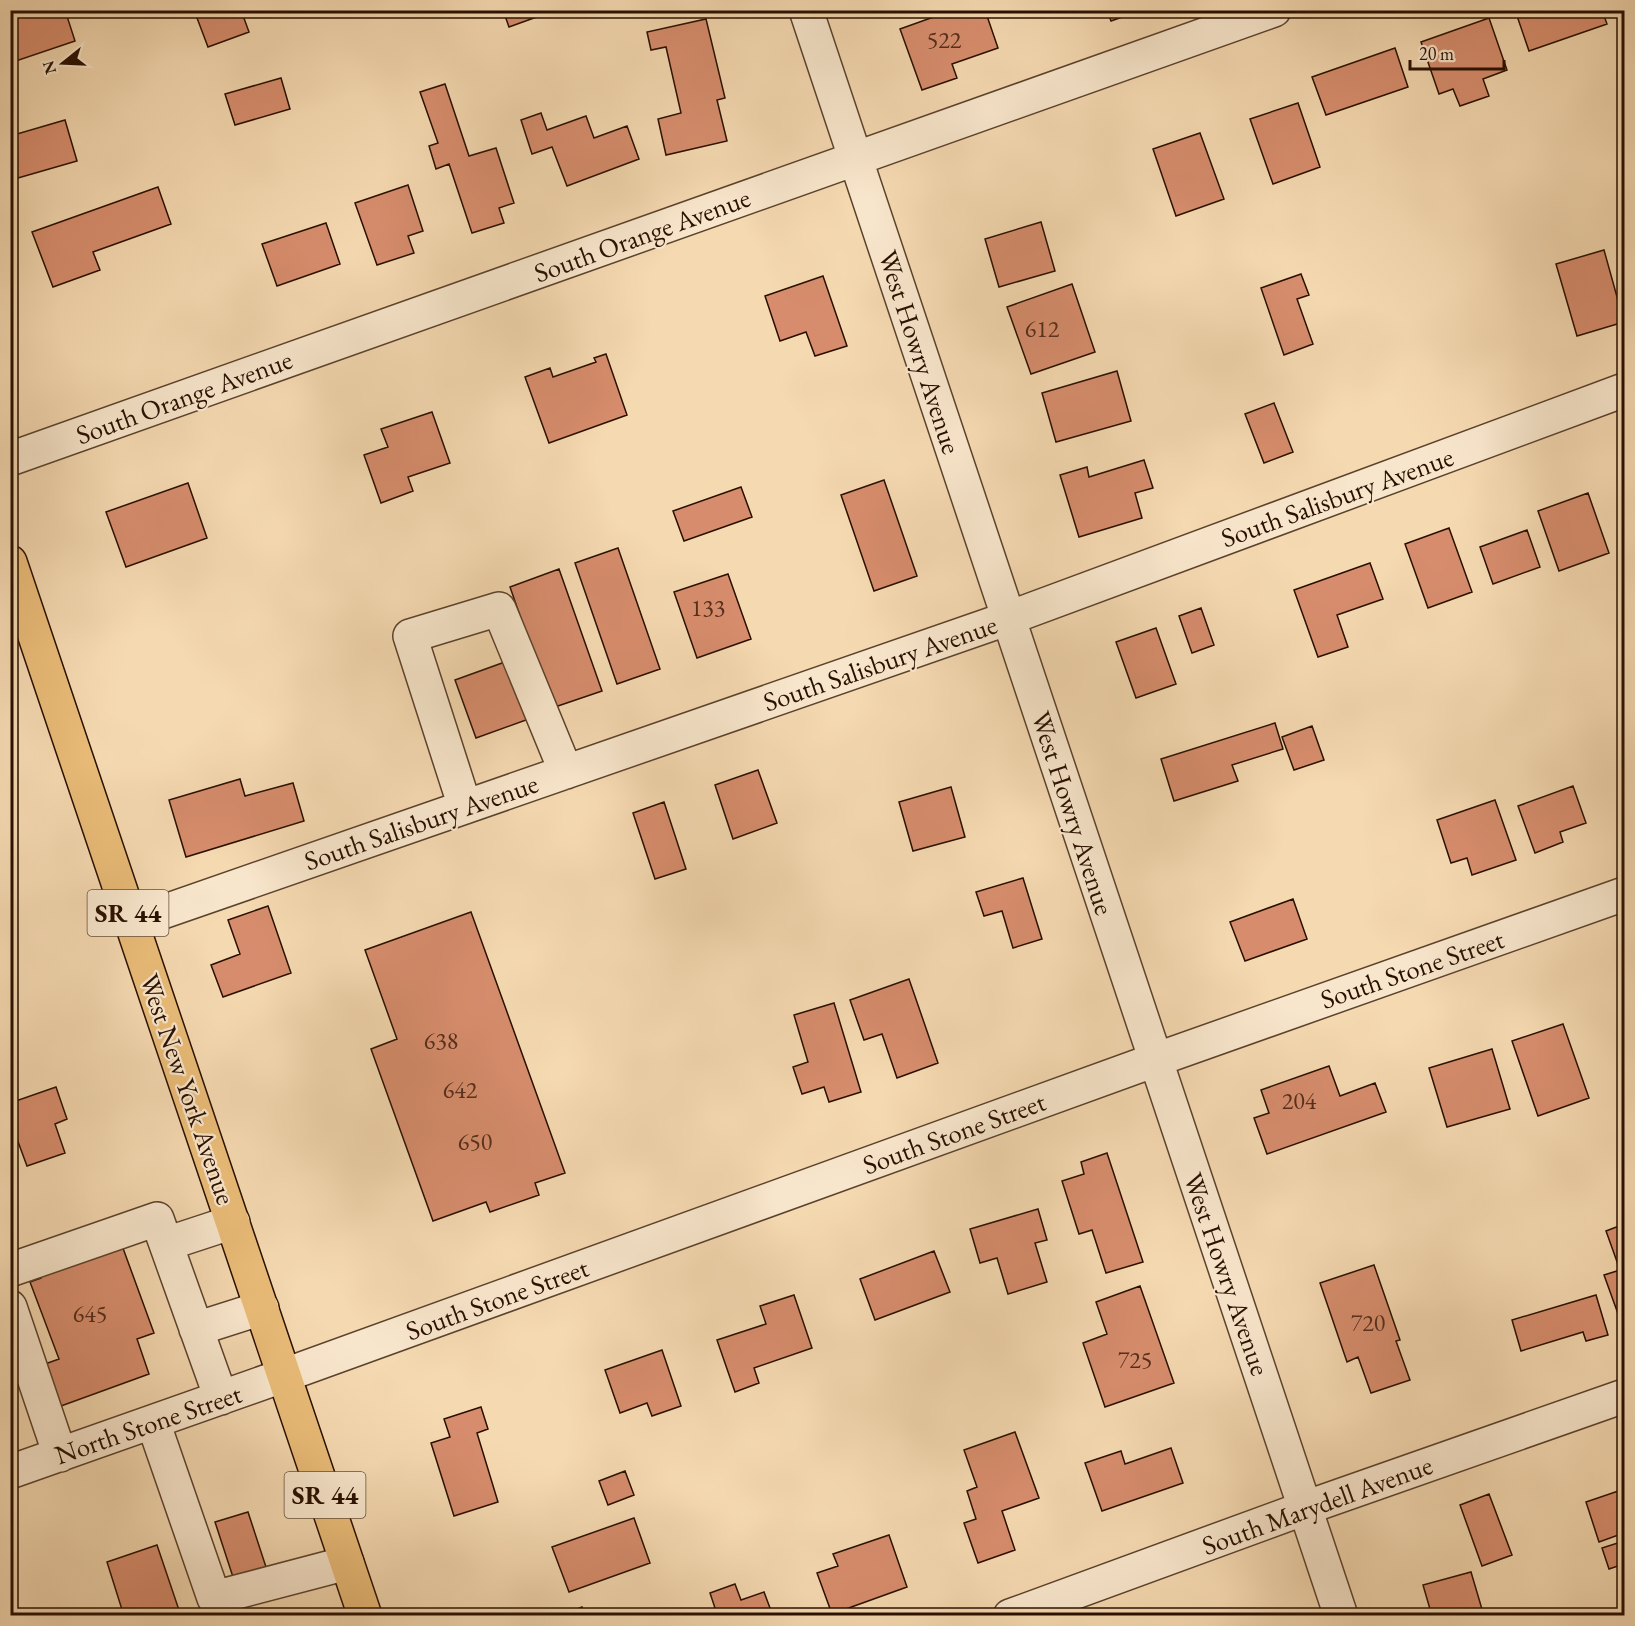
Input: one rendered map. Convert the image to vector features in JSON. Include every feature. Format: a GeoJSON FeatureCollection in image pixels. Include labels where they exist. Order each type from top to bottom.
{"type":"FeatureCollection","features":[{"type":"Feature","properties":{"kind":"main road","name":"West New York Avenue"},"geometry":{"type":"LineString","coordinates":[[10,562],[285,1375],[364,1616]]}},
{"type":"Feature","properties":{"kind":"street","name":"West Howry Avenue"},"geometry":{"type":"LineString","coordinates":[[806,10],[1341,1616]]}},
{"type":"Feature","properties":{"kind":"street","name":"South Orange Avenue"},"geometry":{"type":"LineString","coordinates":[[10,459],[1274,10]]}},
{"type":"Feature","properties":{"kind":"street","name":"South Salisbury Avenue"},"geometry":{"type":"LineString","coordinates":[[131,923],[1009,618],[1624,390]]}},
{"type":"Feature","properties":{"kind":"street"},"geometry":{"type":"LineString","coordinates":[[465,807],[410,636],[499,609],[566,772]]}},
{"type":"Feature","properties":{"kind":"street","name":"South Stone Street"},"geometry":{"type":"LineString","coordinates":[[285,1375],[1155,1060],[1624,894]]}},
{"type":"Feature","properties":{"kind":"street"},"geometry":{"type":"LineString","coordinates":[[10,1270],[157,1218],[221,1398]]}},
{"type":"Feature","properties":{"kind":"street"},"geometry":{"type":"LineString","coordinates":[[166,1244],[233,1222]]}},
{"type":"Feature","properties":{"kind":"street"},"geometry":{"type":"LineString","coordinates":[[10,1307],[60,1455]]}},
{"type":"Feature","properties":{"kind":"street"},"geometry":{"type":"LineString","coordinates":[[196,1329],[262,1308]]}},
{"type":"Feature","properties":{"kind":"street","name":"North Stone Street"},"geometry":{"type":"LineString","coordinates":[[10,1472],[285,1375]]}},
{"type":"Feature","properties":{"kind":"street","name":"South Marydell Avenue"},"geometry":{"type":"LineString","coordinates":[[1010,1616],[1305,1508],[1624,1396]]}},
{"type":"Feature","properties":{"kind":"street"},"geometry":{"type":"LineString","coordinates":[[153,1422],[214,1598],[347,1563]]}},
{"type":"Feature","properties":{"kind":"building"},"geometry":{"type":"Polygon","coordinates":[[[10,10],[65,10],[75,41],[10,63],[10,10]]]}},
{"type":"Feature","properties":{"kind":"building"},"geometry":{"type":"Polygon","coordinates":[[[194,10],[241,10],[249,32],[208,47],[194,10]]]}},
{"type":"Feature","properties":{"kind":"building"},"geometry":{"type":"Polygon","coordinates":[[[503,10],[556,10],[509,27],[503,10]]]}},
{"type":"Feature","properties":{"kind":"building"},"geometry":{"type":"Polygon","coordinates":[[[953,10],[985,10],[998,48],[952,64],[957,78],[922,90],[900,29],[953,10]]]}},
{"type":"Feature","properties":{"kind":"building"},"geometry":{"type":"Polygon","coordinates":[[[1107,10],[1142,10],[1111,21],[1107,10]]]}},
{"type":"Feature","properties":{"kind":"building"},"geometry":{"type":"Polygon","coordinates":[[[1515,10],[1602,10],[1607,24],[1529,51],[1515,10]]]}},
{"type":"Feature","properties":{"kind":"building"},"geometry":{"type":"Polygon","coordinates":[[[1489,18],[1507,70],[1483,79],[1489,96],[1460,106],[1453,89],[1439,94],[1421,42],[1489,18]]]}},
{"type":"Feature","properties":{"kind":"building"},"geometry":{"type":"Polygon","coordinates":[[[706,19],[725,98],[717,100],[727,141],[666,155],[658,119],[681,113],[666,47],[651,50],[647,32],[706,19]]]}},
{"type":"Feature","properties":{"kind":"building"},"geometry":{"type":"Polygon","coordinates":[[[1395,48],[1408,87],[1326,115],[1312,77],[1395,48]]]}},
{"type":"Feature","properties":{"kind":"building"},"geometry":{"type":"Polygon","coordinates":[[[281,78],[290,109],[235,125],[225,94],[281,78]]]}},
{"type":"Feature","properties":{"kind":"building"},"geometry":{"type":"Polygon","coordinates":[[[445,84],[469,156],[496,148],[514,203],[499,208],[504,223],[472,233],[449,164],[436,169],[429,146],[438,143],[420,92],[445,84]]]}},
{"type":"Feature","properties":{"kind":"building"},"geometry":{"type":"Polygon","coordinates":[[[1298,103],[1320,167],[1273,184],[1250,119],[1298,103]]]}},
{"type":"Feature","properties":{"kind":"building"},"geometry":{"type":"Polygon","coordinates":[[[541,113],[547,130],[586,116],[594,138],[627,126],[639,159],[567,186],[552,147],[532,154],[521,120],[541,113]]]}},
{"type":"Feature","properties":{"kind":"building"},"geometry":{"type":"Polygon","coordinates":[[[65,120],[77,161],[11,180],[10,136],[65,120]]]}},
{"type":"Feature","properties":{"kind":"building"},"geometry":{"type":"Polygon","coordinates":[[[1200,133],[1224,199],[1176,216],[1153,149],[1200,133]]]}},
{"type":"Feature","properties":{"kind":"building"},"geometry":{"type":"Polygon","coordinates":[[[408,185],[423,231],[408,236],[414,253],[377,265],[355,203],[408,185]]]}},
{"type":"Feature","properties":{"kind":"building"},"geometry":{"type":"Polygon","coordinates":[[[158,187],[171,224],[93,252],[100,270],[53,287],[32,232],[158,187]]]}},
{"type":"Feature","properties":{"kind":"building"},"geometry":{"type":"Polygon","coordinates":[[[1041,222],[1055,271],[999,287],[985,239],[1041,222]]]}},
{"type":"Feature","properties":{"kind":"building"},"geometry":{"type":"Polygon","coordinates":[[[326,223],[340,264],[277,286],[262,244],[326,223]]]}},
{"type":"Feature","properties":{"kind":"building"},"geometry":{"type":"Polygon","coordinates":[[[1604,250],[1624,322],[1577,336],[1556,264],[1604,250]]]}},
{"type":"Feature","properties":{"kind":"building"},"geometry":{"type":"Polygon","coordinates":[[[1301,274],[1309,295],[1297,299],[1313,344],[1284,355],[1261,288],[1301,274]]]}},
{"type":"Feature","properties":{"kind":"building"},"geometry":{"type":"Polygon","coordinates":[[[823,276],[847,346],[815,356],[806,332],[780,341],[765,296],[823,276]]]}},
{"type":"Feature","properties":{"kind":"building"},"geometry":{"type":"Polygon","coordinates":[[[1072,284],[1095,352],[1031,374],[1007,307],[1072,284]]]}},
{"type":"Feature","properties":{"kind":"building"},"geometry":{"type":"Polygon","coordinates":[[[606,354],[627,415],[549,443],[525,377],[550,368],[553,377],[596,362],[594,358],[606,354]]]}},
{"type":"Feature","properties":{"kind":"building"},"geometry":{"type":"Polygon","coordinates":[[[1117,371],[1131,421],[1056,442],[1042,393],[1117,371]]]}},
{"type":"Feature","properties":{"kind":"building"},"geometry":{"type":"Polygon","coordinates":[[[1274,403],[1293,452],[1264,463],[1245,414],[1274,403]]]}},
{"type":"Feature","properties":{"kind":"building"},"geometry":{"type":"Polygon","coordinates":[[[432,412],[450,463],[408,477],[413,491],[381,503],[364,455],[388,447],[381,429],[432,412]]]}},
{"type":"Feature","properties":{"kind":"building"},"geometry":{"type":"Polygon","coordinates":[[[1144,460],[1153,488],[1135,493],[1142,518],[1079,537],[1060,475],[1087,467],[1089,477],[1144,460]]]}},
{"type":"Feature","properties":{"kind":"building"},"geometry":{"type":"Polygon","coordinates":[[[884,480],[917,576],[874,591],[841,495],[884,480]]]}},
{"type":"Feature","properties":{"kind":"building"},"geometry":{"type":"Polygon","coordinates":[[[188,483],[207,538],[126,567],[106,512],[188,483]]]}},
{"type":"Feature","properties":{"kind":"building"},"geometry":{"type":"Polygon","coordinates":[[[741,487],[752,517],[684,541],[673,511],[741,487]]]}},
{"type":"Feature","properties":{"kind":"building"},"geometry":{"type":"Polygon","coordinates":[[[1588,493],[1609,553],[1559,571],[1538,511],[1588,493]]]}},
{"type":"Feature","properties":{"kind":"building"},"geometry":{"type":"Polygon","coordinates":[[[1449,528],[1472,592],[1428,608],[1405,544],[1449,528]]]}},
{"type":"Feature","properties":{"kind":"building"},"geometry":{"type":"Polygon","coordinates":[[[1527,530],[1540,567],[1493,584],[1480,547],[1527,530]]]}},
{"type":"Feature","properties":{"kind":"building"},"geometry":{"type":"Polygon","coordinates":[[[618,548],[660,669],[617,684],[575,563],[618,548]]]}},
{"type":"Feature","properties":{"kind":"building"},"geometry":{"type":"Polygon","coordinates":[[[1370,563],[1383,599],[1337,615],[1348,647],[1318,657],[1294,590],[1370,563]]]}},
{"type":"Feature","properties":{"kind":"building"},"geometry":{"type":"Polygon","coordinates":[[[559,569],[602,691],[552,708],[510,587],[559,569]]]}},
{"type":"Feature","properties":{"kind":"building"},"geometry":{"type":"Polygon","coordinates":[[[728,574],[751,639],[697,658],[674,592],[728,574]]]}},
{"type":"Feature","properties":{"kind":"building"},"geometry":{"type":"Polygon","coordinates":[[[1201,608],[1214,645],[1192,653],[1179,616],[1201,608]]]}},
{"type":"Feature","properties":{"kind":"building"},"geometry":{"type":"Polygon","coordinates":[[[1156,628],[1176,684],[1136,698],[1116,642],[1156,628]]]}},
{"type":"Feature","properties":{"kind":"building"},"geometry":{"type":"Polygon","coordinates":[[[516,658],[537,716],[476,738],[455,680],[516,658]]]}},
{"type":"Feature","properties":{"kind":"building"},"geometry":{"type":"Polygon","coordinates":[[[1275,723],[1283,749],[1232,765],[1238,781],[1174,801],[1161,759],[1275,723]]]}},
{"type":"Feature","properties":{"kind":"building"},"geometry":{"type":"Polygon","coordinates":[[[1312,726],[1324,760],[1294,770],[1282,737],[1312,726]]]}},
{"type":"Feature","properties":{"kind":"building"},"geometry":{"type":"Polygon","coordinates":[[[758,770],[777,823],[733,839],[715,785],[758,770]]]}},
{"type":"Feature","properties":{"kind":"building"},"geometry":{"type":"Polygon","coordinates":[[[240,779],[245,796],[293,783],[304,821],[186,857],[169,800],[240,779]]]}},
{"type":"Feature","properties":{"kind":"building"},"geometry":{"type":"Polygon","coordinates":[[[1573,786],[1586,823],[1560,832],[1563,842],[1535,853],[1518,806],[1573,786]]]}},
{"type":"Feature","properties":{"kind":"building"},"geometry":{"type":"Polygon","coordinates":[[[951,787],[965,837],[913,851],[899,802],[951,787]]]}},
{"type":"Feature","properties":{"kind":"building"},"geometry":{"type":"Polygon","coordinates":[[[1495,800],[1516,860],[1472,875],[1467,858],[1451,863],[1437,820],[1495,800]]]}},
{"type":"Feature","properties":{"kind":"building"},"geometry":{"type":"Polygon","coordinates":[[[664,802],[686,869],[655,879],[633,813],[664,802]]]}},
{"type":"Feature","properties":{"kind":"building"},"geometry":{"type":"Polygon","coordinates":[[[1023,878],[1042,939],[1013,948],[1002,911],[984,916],[976,892],[1023,878]]]}},
{"type":"Feature","properties":{"kind":"building"},"geometry":{"type":"Polygon","coordinates":[[[1293,899],[1307,939],[1245,961],[1230,922],[1293,899]]]}},
{"type":"Feature","properties":{"kind":"building"},"geometry":{"type":"Polygon","coordinates":[[[268,906],[291,973],[223,997],[211,965],[240,954],[228,920],[268,906]]]}},
{"type":"Feature","properties":{"kind":"building"},"geometry":{"type":"Polygon","coordinates":[[[471,912],[565,1173],[535,1183],[539,1195],[490,1212],[486,1202],[433,1221],[371,1049],[397,1039],[365,950],[471,912]]]}},
{"type":"Feature","properties":{"kind":"building"},"geometry":{"type":"Polygon","coordinates":[[[909,979],[938,1063],[897,1078],[882,1034],[864,1040],[850,1000],[909,979]]]}},
{"type":"Feature","properties":{"kind":"building"},"geometry":{"type":"Polygon","coordinates":[[[834,1003],[861,1092],[829,1102],[824,1087],[802,1094],[793,1067],[808,1062],[794,1015],[834,1003]]]}},
{"type":"Feature","properties":{"kind":"building"},"geometry":{"type":"Polygon","coordinates":[[[1563,1024],[1589,1098],[1538,1116],[1512,1041],[1563,1024]]]}},
{"type":"Feature","properties":{"kind":"building"},"geometry":{"type":"Polygon","coordinates":[[[1492,1049],[1510,1109],[1447,1127],[1429,1068],[1492,1049]]]}},
{"type":"Feature","properties":{"kind":"building"},"geometry":{"type":"Polygon","coordinates":[[[1329,1066],[1340,1096],[1375,1083],[1386,1112],[1267,1154],[1254,1118],[1269,1113],[1261,1090],[1329,1066]]]}},
{"type":"Feature","properties":{"kind":"building"},"geometry":{"type":"Polygon","coordinates":[[[56,1087],[67,1119],[55,1124],[65,1153],[27,1166],[10,1120],[10,1103],[56,1087]]]}},
{"type":"Feature","properties":{"kind":"building"},"geometry":{"type":"Polygon","coordinates":[[[1107,1153],[1143,1262],[1106,1273],[1092,1230],[1079,1234],[1062,1181],[1084,1174],[1081,1162],[1107,1153]]]}},
{"type":"Feature","properties":{"kind":"building"},"geometry":{"type":"Polygon","coordinates":[[[1038,1209],[1047,1240],[1035,1243],[1047,1282],[1008,1294],[997,1258],[980,1263],[970,1229],[1038,1209]]]}},
{"type":"Feature","properties":{"kind":"building"},"geometry":{"type":"Polygon","coordinates":[[[1624,1224],[1624,1321],[1621,1322],[1604,1275],[1620,1270],[1606,1231],[1624,1224]]]}},
{"type":"Feature","properties":{"kind":"building"},"geometry":{"type":"Polygon","coordinates":[[[120,1240],[154,1333],[137,1339],[149,1374],[61,1406],[45,1364],[59,1359],[30,1282],[41,1278],[38,1270],[120,1240]]]}},
{"type":"Feature","properties":{"kind":"building"},"geometry":{"type":"Polygon","coordinates":[[[934,1251],[950,1292],[875,1320],[860,1279],[934,1251]]]}},
{"type":"Feature","properties":{"kind":"building"},"geometry":{"type":"Polygon","coordinates":[[[1374,1265],[1400,1340],[1396,1341],[1410,1380],[1371,1393],[1358,1357],[1347,1362],[1320,1283],[1374,1265]]]}},
{"type":"Feature","properties":{"kind":"building"},"geometry":{"type":"Polygon","coordinates":[[[1140,1286],[1174,1383],[1105,1407],[1083,1343],[1107,1334],[1096,1302],[1140,1286]]]}},
{"type":"Feature","properties":{"kind":"building"},"geometry":{"type":"Polygon","coordinates":[[[794,1295],[812,1348],[754,1368],[759,1383],[735,1392],[717,1340],[766,1324],[760,1306],[794,1295]]]}},
{"type":"Feature","properties":{"kind":"building"},"geometry":{"type":"Polygon","coordinates":[[[1596,1295],[1608,1335],[1586,1341],[1583,1332],[1521,1351],[1512,1320],[1596,1295]]]}},
{"type":"Feature","properties":{"kind":"building"},"geometry":{"type":"Polygon","coordinates":[[[662,1350],[681,1406],[652,1416],[647,1403],[620,1413],[605,1370],[662,1350]]]}},
{"type":"Feature","properties":{"kind":"building"},"geometry":{"type":"Polygon","coordinates":[[[481,1407],[488,1429],[477,1433],[498,1502],[454,1516],[431,1443],[450,1437],[444,1419],[481,1407]]]}},
{"type":"Feature","properties":{"kind":"building"},"geometry":{"type":"Polygon","coordinates":[[[1015,1432],[1039,1498],[1002,1511],[1015,1550],[978,1563],[964,1523],[976,1519],[967,1491],[977,1487],[964,1450],[1015,1432]]]}},
{"type":"Feature","properties":{"kind":"building"},"geometry":{"type":"Polygon","coordinates":[[[1171,1448],[1183,1483],[1102,1511],[1085,1463],[1121,1451],[1125,1464],[1171,1448]]]}},
{"type":"Feature","properties":{"kind":"building"},"geometry":{"type":"Polygon","coordinates":[[[625,1471],[634,1495],[608,1505],[599,1481],[625,1471]]]}},
{"type":"Feature","properties":{"kind":"building"},"geometry":{"type":"Polygon","coordinates":[[[1624,1489],[1624,1533],[1599,1542],[1586,1502],[1624,1489]]]}},
{"type":"Feature","properties":{"kind":"building"},"geometry":{"type":"Polygon","coordinates":[[[1489,1494],[1512,1555],[1482,1566],[1460,1505],[1489,1494]]]}},
{"type":"Feature","properties":{"kind":"building"},"geometry":{"type":"Polygon","coordinates":[[[248,1512],[266,1567],[233,1577],[215,1522],[248,1512]]]}},
{"type":"Feature","properties":{"kind":"building"},"geometry":{"type":"Polygon","coordinates":[[[634,1518],[650,1563],[569,1592],[552,1547],[634,1518]]]}},
{"type":"Feature","properties":{"kind":"building"},"geometry":{"type":"Polygon","coordinates":[[[889,1535],[907,1587],[832,1614],[817,1573],[838,1566],[833,1554],[889,1535]]]}},
{"type":"Feature","properties":{"kind":"building"},"geometry":{"type":"Polygon","coordinates":[[[1624,1541],[1624,1564],[1609,1569],[1602,1548],[1624,1541]]]}},
{"type":"Feature","properties":{"kind":"building"},"geometry":{"type":"Polygon","coordinates":[[[157,1545],[181,1616],[124,1616],[107,1562],[157,1545]]]}},
{"type":"Feature","properties":{"kind":"building"},"geometry":{"type":"Polygon","coordinates":[[[1471,1572],[1484,1616],[1432,1616],[1423,1585],[1471,1572]]]}},
{"type":"Feature","properties":{"kind":"building"},"geometry":{"type":"Polygon","coordinates":[[[735,1584],[741,1600],[764,1592],[773,1616],[695,1616],[715,1608],[710,1593],[735,1584]]]}},
{"type":"Feature","properties":{"kind":"building"},"geometry":{"type":"Polygon","coordinates":[[[582,1607],[585,1616],[559,1616],[582,1607]]]}}]}
